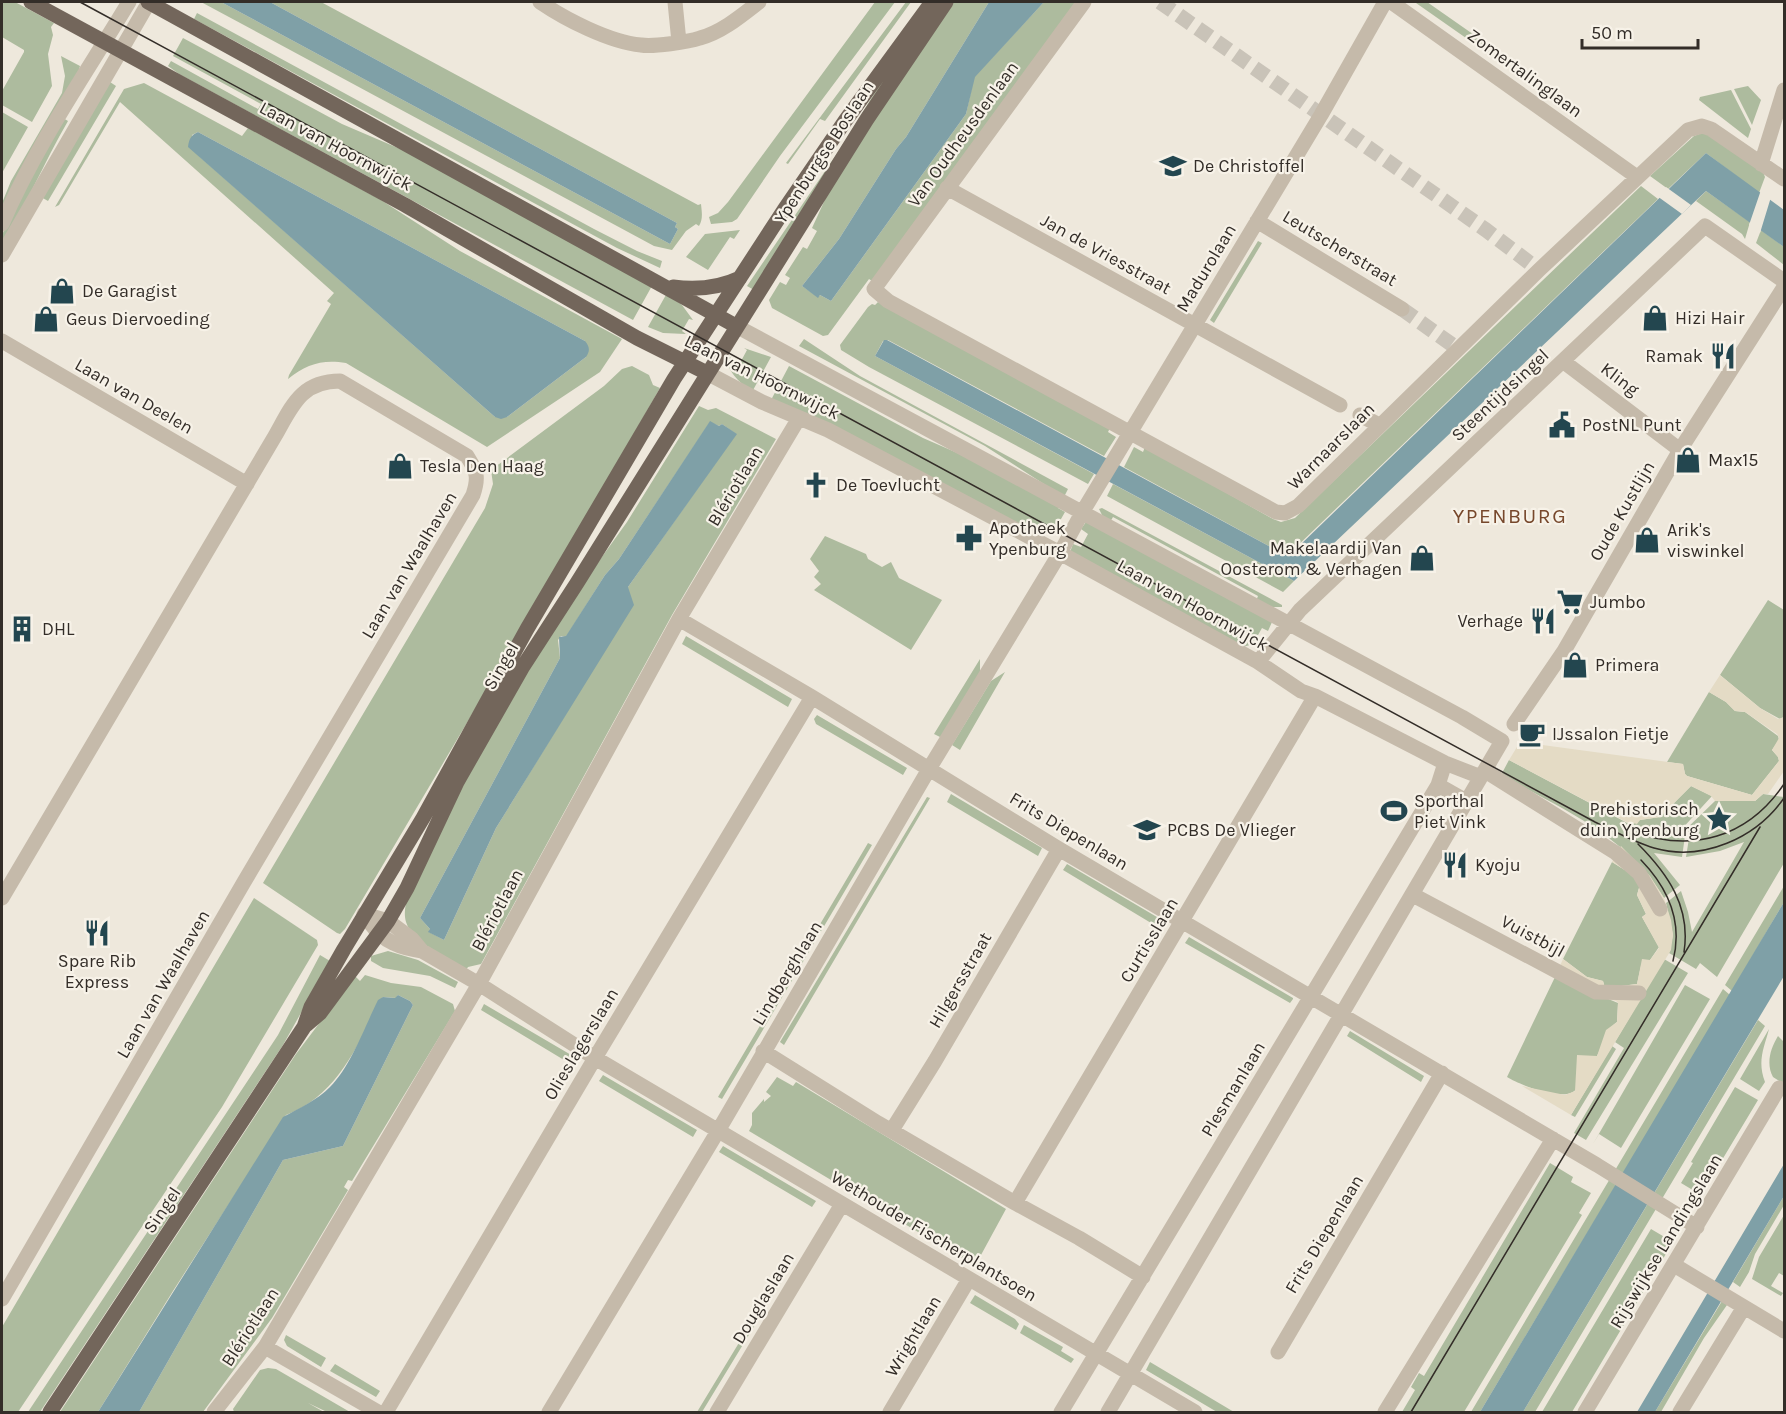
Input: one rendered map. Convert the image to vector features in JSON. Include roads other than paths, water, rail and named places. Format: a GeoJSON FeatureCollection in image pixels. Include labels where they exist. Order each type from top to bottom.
{"type":"FeatureCollection","features":[{"type":"Feature","properties":{"kind":"main road","name":"Laan van Hoornwijck"},"geometry":{"type":"LineString","coordinates":[[32,2],[405,205],[625,331],[707,373]]}},
{"type":"Feature","properties":{"kind":"main road","name":"Laan van Hoornwijck"},"geometry":{"type":"LineString","coordinates":[[149,2],[736,326]]}},
{"type":"Feature","properties":{"kind":"main road","name":"Ypenburgse Boslaan"},"geometry":{"type":"LineString","coordinates":[[716,315],[838,131],[932,2]]}},
{"type":"Feature","properties":{"kind":"main road","name":"Ypenburgse Boslaan"},"geometry":{"type":"LineString","coordinates":[[736,326],[867,119],[946,2]]}},
{"type":"Feature","properties":{"kind":"main road"},"geometry":{"type":"LineString","coordinates":[[667,286],[690,289],[729,283],[740,278]]}},
{"type":"Feature","properties":{"kind":"main road","name":"Singel"},"geometry":{"type":"LineString","coordinates":[[50,1413],[304,1027],[311,1007],[445,780],[527,629],[685,362],[716,315]]}},
{"type":"Feature","properties":{"kind":"main road","name":"Singel"},"geometry":{"type":"LineString","coordinates":[[304,1027],[320,1013],[388,921],[457,782],[522,668],[736,326]]}},
{"type":"Feature","properties":{"kind":"street"},"geometry":{"type":"LineString","coordinates":[[2,224],[18,185],[88,64],[129,2]]}},
{"type":"Feature","properties":{"kind":"street"},"geometry":{"type":"LineString","coordinates":[[2,255],[149,2]]}},
{"type":"Feature","properties":{"kind":"street"},"geometry":{"type":"LineString","coordinates":[[540,2],[577,24],[606,36],[641,45],[701,38],[735,21],[759,2]]}},
{"type":"Feature","properties":{"kind":"street"},"geometry":{"type":"LineString","coordinates":[[675,2],[679,42]]}},
{"type":"Feature","properties":{"kind":"street","name":"Van Oudheusdenlaan"},"geometry":{"type":"LineString","coordinates":[[873,289],[1084,2]]}},
{"type":"Feature","properties":{"kind":"street","name":"Madurolaan"},"geometry":{"type":"LineString","coordinates":[[1060,553],[1321,115],[1385,2]]}},
{"type":"Feature","properties":{"kind":"street","name":"Zomertalinglaan"},"geometry":{"type":"LineString","coordinates":[[1391,2],[1637,177]]}},
{"type":"Feature","properties":{"kind":"street"},"geometry":{"type":"LineString","coordinates":[[1761,164],[1785,90]]}},
{"type":"Feature","properties":{"kind":"street","name":"Warnaarslaan"},"geometry":{"type":"LineString","coordinates":[[873,289],[888,301],[1126,440],[1276,512],[1285,513],[1298,506],[1379,425],[1688,130],[1702,126],[1711,129],[1785,179]]}},
{"type":"Feature","properties":{"kind":"street","name":"Jan de Vriesstraat"},"geometry":{"type":"LineString","coordinates":[[947,188],[1341,405]]}},
{"type":"Feature","properties":{"kind":"street","name":"Leutscherstraat"},"geometry":{"type":"LineString","coordinates":[[1257,221],[1402,309]]}},
{"type":"Feature","properties":{"kind":"street","name":"Steentijdsingel"},"geometry":{"type":"LineString","coordinates":[[1258,662],[1300,610],[1705,226],[1785,280]]}},
{"type":"Feature","properties":{"kind":"street","name":"Oude Kustlijn"},"geometry":{"type":"LineString","coordinates":[[1514,724],[1564,651],[1680,450],[1785,287]]}},
{"type":"Feature","properties":{"kind":"street","name":"Laan van Hoornwijck"},"geometry":{"type":"LineString","coordinates":[[736,326],[1468,720],[1502,741],[1483,774]]}},
{"type":"Feature","properties":{"kind":"street","name":"Laan van Deelen"},"geometry":{"type":"LineString","coordinates":[[2,342],[247,484]]}},
{"type":"Feature","properties":{"kind":"street","name":"Kling"},"geometry":{"type":"LineString","coordinates":[[1564,362],[1680,450]]}},
{"type":"Feature","properties":{"kind":"street","name":"Laan van Hoornwijck"},"geometry":{"type":"LineString","coordinates":[[707,373],[762,402],[828,430],[1060,553],[1258,662],[1301,691],[1445,763],[1483,774],[1616,853],[1639,873],[1660,909]]}},
{"type":"Feature","properties":{"kind":"street","name":"Laan van Waalhaven"},"geometry":{"type":"LineString","coordinates":[[2,898],[296,401],[311,387],[321,382],[340,381],[466,456],[475,469],[478,481],[465,510],[238,892],[2,1299]]}},
{"type":"Feature","properties":{"kind":"street"},"geometry":{"type":"LineString","coordinates":[[1360,415],[1379,425]]}},
{"type":"Feature","properties":{"kind":"street","name":"Blériotlaan"},"geometry":{"type":"LineString","coordinates":[[214,1413],[265,1347],[479,984],[679,620],[800,418]]}},
{"type":"Feature","properties":{"kind":"street","name":"Lindberghlaan"},"geometry":{"type":"LineString","coordinates":[[549,1413],[718,1131],[929,769],[1060,553]]}},
{"type":"Feature","properties":{"kind":"street","name":"Frits Diepenlaan"},"geometry":{"type":"LineString","coordinates":[[679,620],[812,697],[1059,849],[1442,1073],[1697,1227]]}},
{"type":"Feature","properties":{"kind":"street","name":"Curtisslaan"},"geometry":{"type":"LineString","coordinates":[[1015,1203],[1315,696]]}},
{"type":"Feature","properties":{"kind":"street","name":"Olieslagerslaan"},"geometry":{"type":"LineString","coordinates":[[386,1413],[595,1058],[812,697]]}},
{"type":"Feature","properties":{"kind":"street","name":"Plesmanlaan"},"geometry":{"type":"LineString","coordinates":[[1061,1413],[1438,785],[1445,763]]}},
{"type":"Feature","properties":{"kind":"street"},"geometry":{"type":"LineString","coordinates":[[1107,1413],[1483,774]]}},
{"type":"Feature","properties":{"kind":"street"},"geometry":{"type":"LineString","coordinates":[[1438,785],[1468,802]]}},
{"type":"Feature","properties":{"kind":"street","name":"Hilgersstraat"},"geometry":{"type":"LineString","coordinates":[[892,1130],[1059,849]]}},
{"type":"Feature","properties":{"kind":"street","name":"Vuistbijl"},"geometry":{"type":"LineString","coordinates":[[1413,895],[1596,992],[1639,993]]}},
{"type":"Feature","properties":{"kind":"street"},"geometry":{"type":"LineString","coordinates":[[364,914],[388,921],[412,939],[422,951]]}},
{"type":"Feature","properties":{"kind":"street"},"geometry":{"type":"LineString","coordinates":[[364,914],[379,934],[405,948],[422,951]]}},
{"type":"Feature","properties":{"kind":"street","name":"Wethouder Fischerplantsoen"},"geometry":{"type":"LineString","coordinates":[[422,951],[479,984],[595,1058],[1195,1413]]}},
{"type":"Feature","properties":{"kind":"street"},"geometry":{"type":"LineString","coordinates":[[763,1051],[892,1130],[1015,1203],[1080,1238],[1143,1277]]}},
{"type":"Feature","properties":{"kind":"street","name":"Frits Diepenlaan"},"geometry":{"type":"LineString","coordinates":[[1278,1352],[1442,1073]]}},
{"type":"Feature","properties":{"kind":"street","name":"Rijswijkse Landingslaan"},"geometry":{"type":"LineString","coordinates":[[1586,1413],[1779,1088]]}},
{"type":"Feature","properties":{"kind":"street"},"geometry":{"type":"LineString","coordinates":[[1385,1413],[1553,1139]]}},
{"type":"Feature","properties":{"kind":"street","name":"Douglaslaan"},"geometry":{"type":"LineString","coordinates":[[717,1413],[842,1204]]}},
{"type":"Feature","properties":{"kind":"street"},"geometry":{"type":"LineString","coordinates":[[1674,1264],[1785,1330]]}},
{"type":"Feature","properties":{"kind":"street","name":"Wrightlaan"},"geometry":{"type":"LineString","coordinates":[[890,1413],[969,1279]]}},
{"type":"Feature","properties":{"kind":"street"},"geometry":{"type":"LineString","coordinates":[[1680,1413],[1744,1307]]}},
{"type":"Feature","properties":{"kind":"street"},"geometry":{"type":"LineString","coordinates":[[265,1347],[378,1413]]}},
{"type":"Feature","properties":{"kind":"water"},"geometry":{"type":"Polygon","coordinates":[[[221,2],[270,2],[677,223],[675,227],[678,229],[670,244],[221,2]]]}},
{"type":"Feature","properties":{"kind":"water"},"geometry":{"type":"Polygon","coordinates":[[[989,2],[1044,2],[975,77],[966,114],[831,301],[820,295],[818,298],[802,286],[839,239],[906,137],[989,2]]]}},
{"type":"Feature","properties":{"kind":"water"},"geometry":{"type":"Polygon","coordinates":[[[198,132],[585,341],[589,347],[586,357],[507,417],[501,419],[495,417],[188,147],[191,138],[198,132]]]}},
{"type":"Feature","properties":{"kind":"water"},"geometry":{"type":"Polygon","coordinates":[[[1706,153],[1784,210],[1784,247],[1706,191],[1294,581],[875,356],[884,340],[887,340],[1280,552],[1286,553],[1297,548],[1706,153]]]}},
{"type":"Feature","properties":{"kind":"water"},"geometry":{"type":"Polygon","coordinates":[[[710,421],[719,426],[722,424],[737,434],[628,587],[634,605],[496,828],[444,940],[428,932],[430,929],[420,918],[560,658],[559,637],[566,636],[710,421]]]}},
{"type":"Feature","properties":{"kind":"water"},"geometry":{"type":"Polygon","coordinates":[[[1784,902],[1784,976],[1523,1412],[1480,1412],[1784,902]]]}},
{"type":"Feature","properties":{"kind":"water"},"geometry":{"type":"Polygon","coordinates":[[[398,995],[413,1005],[343,1146],[283,1160],[139,1412],[98,1412],[283,1117],[314,1100],[330,1087],[345,1068],[378,1000],[383,997],[395,998],[398,995]]]}},
{"type":"Feature","properties":{"kind":"water"},"geometry":{"type":"Polygon","coordinates":[[[1784,1164],[1784,1196],[1655,1412],[1637,1412],[1784,1164]]]}},
{"type":"Feature","properties":{"kind":"tunnel"},"geometry":{"type":"LineString","coordinates":[[1160,2],[1486,230],[1539,270]]}},
{"type":"Feature","properties":{"kind":"tunnel"},"geometry":{"type":"LineString","coordinates":[[1402,309],[1458,349]]}},
{"type":"Feature","properties":{"kind":"tram line"},"geometry":{"type":"LineString","coordinates":[[80,2],[1624,836],[1654,848],[1673,852],[1709,849],[1727,843],[1759,825],[1784,798]]}},
{"type":"Feature","properties":{"kind":"tram line"},"geometry":{"type":"LineString","coordinates":[[1632,831],[1654,838],[1676,841],[1717,836],[1754,817],[1784,784]]}},
{"type":"Feature","properties":{"kind":"tram line"},"geometry":{"type":"LineString","coordinates":[[1411,1412],[1760,827]]}},
{"type":"Feature","properties":{"kind":"tram line"},"geometry":{"type":"LineString","coordinates":[[1638,844],[1659,867],[1675,892],[1684,920],[1684,952]]}},
{"type":"Feature","properties":{"kind":"tram line"},"geometry":{"type":"LineString","coordinates":[[1641,860],[1659,882],[1671,906],[1676,933],[1673,961]]}},
{"type":"Feature","properties":{"kind":"place","name":"De Christoffel"},"geometry":{"type":"Point","coordinates":[1173,166]}},
{"type":"Feature","properties":{"kind":"place","name":"De Garagist"},"geometry":{"type":"Point","coordinates":[62,291]}},
{"type":"Feature","properties":{"kind":"place","name":"Hizi Hair"},"geometry":{"type":"Point","coordinates":[1655,318]}},
{"type":"Feature","properties":{"kind":"place","name":"Geus Diervoeding"},"geometry":{"type":"Point","coordinates":[46,319]}},
{"type":"Feature","properties":{"kind":"place","name":"Ramak"},"geometry":{"type":"Point","coordinates":[1723,356]}},
{"type":"Feature","properties":{"kind":"place","name":"PostNL Punt"},"geometry":{"type":"Point","coordinates":[1562,425]}},
{"type":"Feature","properties":{"kind":"place","name":"Max15"},"geometry":{"type":"Point","coordinates":[1688,460]}},
{"type":"Feature","properties":{"kind":"place","name":"Tesla Den Haag"},"geometry":{"type":"Point","coordinates":[400,466]}},
{"type":"Feature","properties":{"kind":"place","name":"De Toevlucht"},"geometry":{"type":"Point","coordinates":[816,485]}},
{"type":"Feature","properties":{"kind":"place","name":"Apotheek Ypenburg"},"geometry":{"type":"Point","coordinates":[969,538]}},
{"type":"Feature","properties":{"kind":"place","name":"Arik's viswinkel"},"geometry":{"type":"Point","coordinates":[1647,540]}},
{"type":"Feature","properties":{"kind":"place","name":"Makelaardij Van Oosterom & Verhagen"},"geometry":{"type":"Point","coordinates":[1422,558]}},
{"type":"Feature","properties":{"kind":"place","name":"Jumbo"},"geometry":{"type":"Point","coordinates":[1570,602]}},
{"type":"Feature","properties":{"kind":"place","name":"Verhage"},"geometry":{"type":"Point","coordinates":[1543,621]}},
{"type":"Feature","properties":{"kind":"place","name":"DHL"},"geometry":{"type":"Point","coordinates":[22,629]}},
{"type":"Feature","properties":{"kind":"place","name":"Primera"},"geometry":{"type":"Point","coordinates":[1575,665]}},
{"type":"Feature","properties":{"kind":"place","name":"IJssalon Fietje"},"geometry":{"type":"Point","coordinates":[1532,734]}},
{"type":"Feature","properties":{"kind":"place","name":"Sporthal Piet Vink"},"geometry":{"type":"Point","coordinates":[1394,811]}},
{"type":"Feature","properties":{"kind":"place","name":"Prehistorisch duin Ypenburg"},"geometry":{"type":"Point","coordinates":[1719,819]}},
{"type":"Feature","properties":{"kind":"place","name":"PCBS De Vlieger"},"geometry":{"type":"Point","coordinates":[1147,830]}},
{"type":"Feature","properties":{"kind":"place","name":"Kyoju"},"geometry":{"type":"Point","coordinates":[1455,865]}},
{"type":"Feature","properties":{"kind":"place","name":"Spare Rib Express"},"geometry":{"type":"Point","coordinates":[97,933]}},
{"type":"Feature","properties":{"kind":"district","name":"YPENBURG"},"geometry":{"type":"Point","coordinates":[1510,516]}}]}
